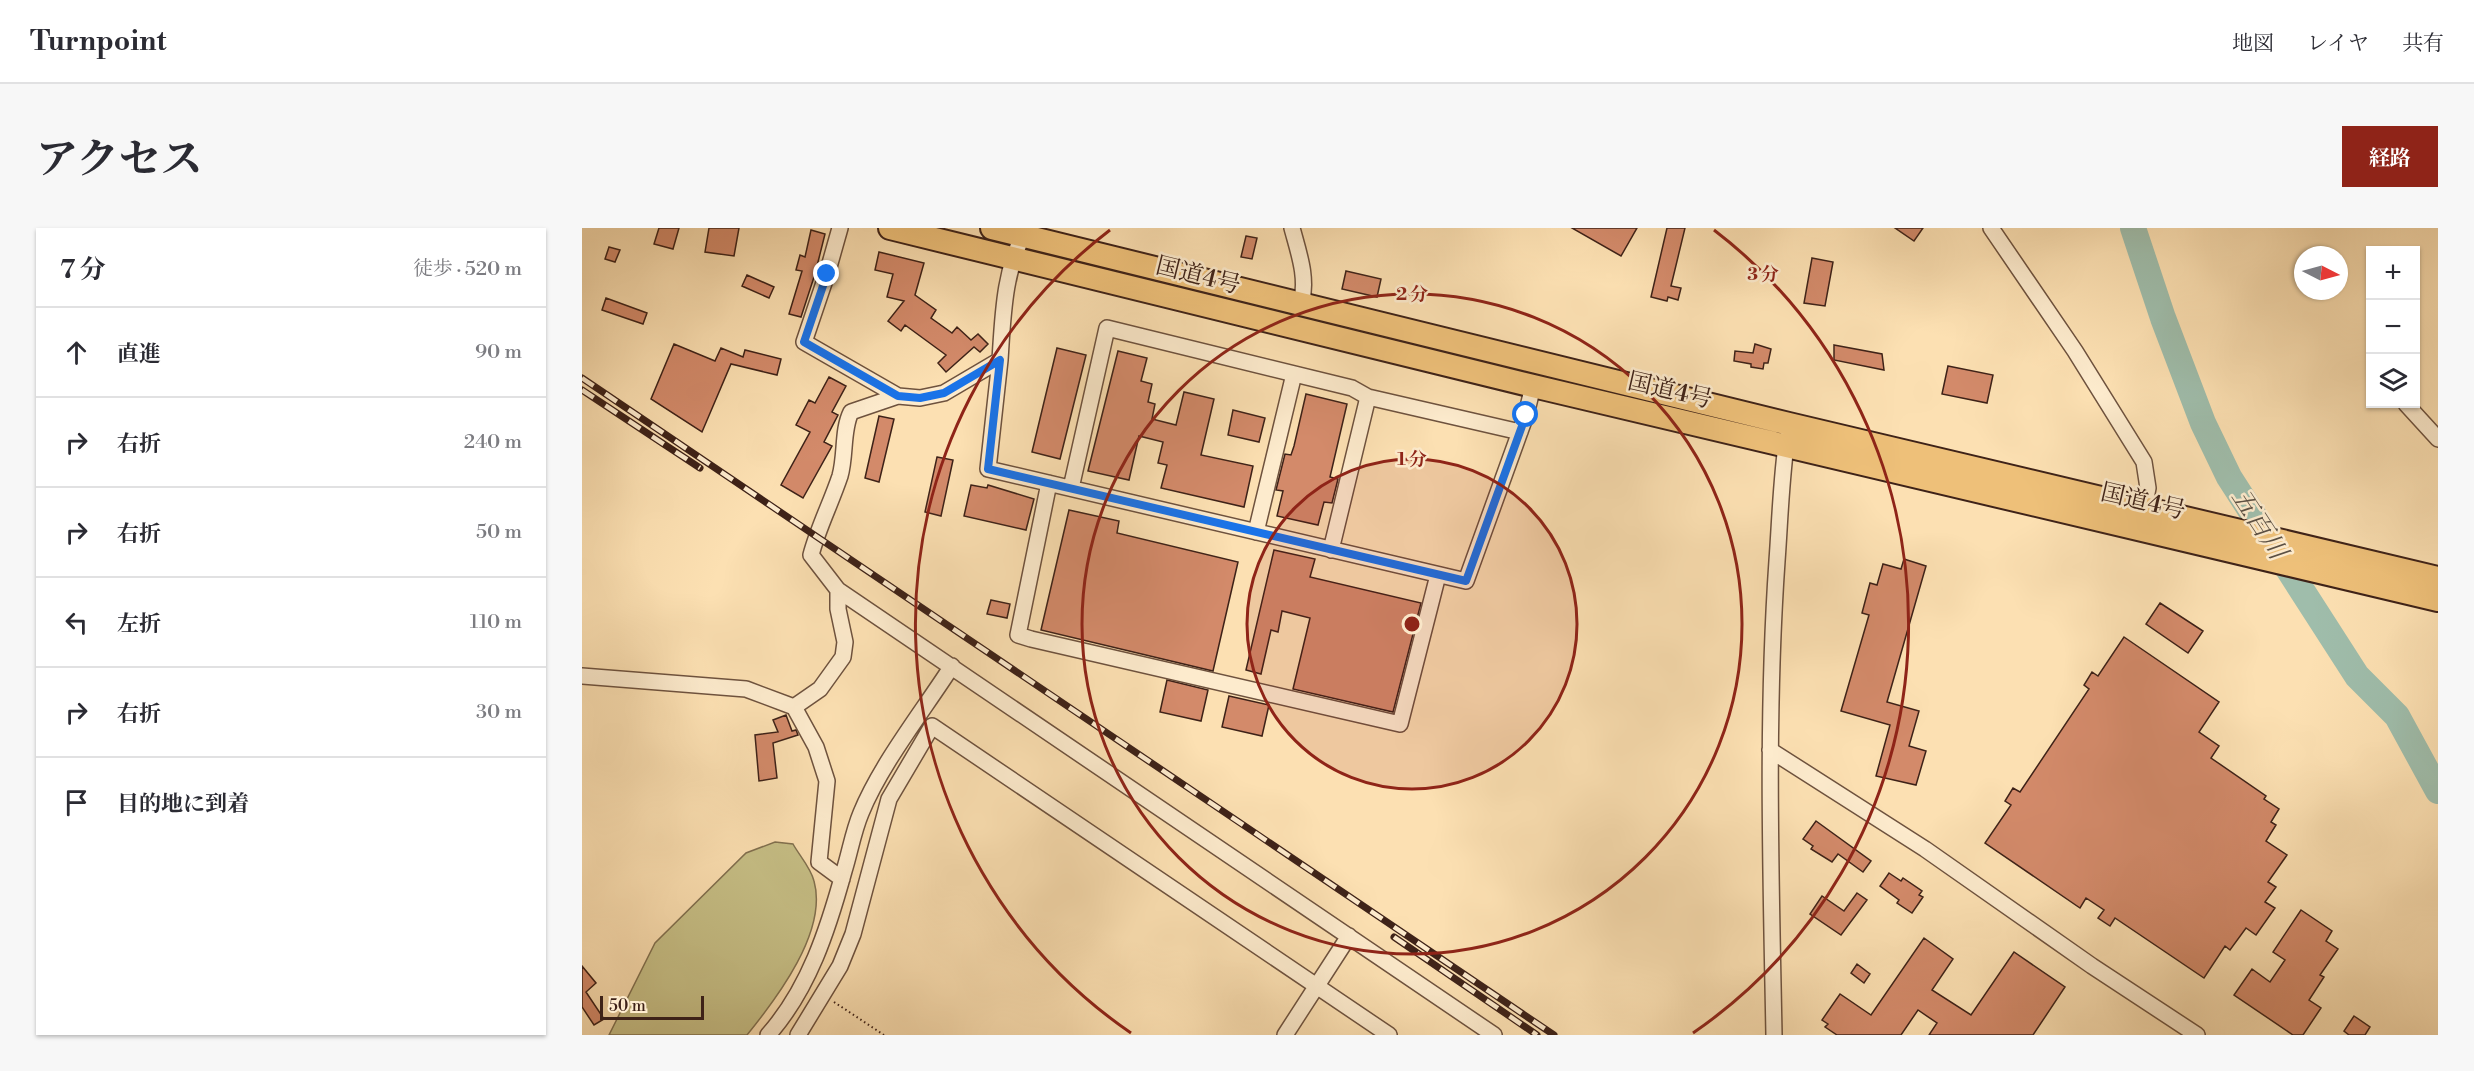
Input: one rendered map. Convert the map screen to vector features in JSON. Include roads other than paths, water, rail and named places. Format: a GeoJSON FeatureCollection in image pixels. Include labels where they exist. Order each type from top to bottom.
{"type":"FeatureCollection","features":[{"type":"Feature","properties":{"kind":"highway","name":"国道4号"},"geometry":{"type":"LineString","coordinates":[[890,228],[1533,386],[2438,600]]}},
{"type":"Feature","properties":{"kind":"highway","name":"国道4号"},"geometry":{"type":"LineString","coordinates":[[992,228],[1025,232],[1301,305],[2438,578]]}},
{"type":"Feature","properties":{"kind":"street"},"geometry":{"type":"LineString","coordinates":[[840,228],[804,342],[898,396]]}},
{"type":"Feature","properties":{"kind":"street"},"geometry":{"type":"LineString","coordinates":[[1292,228],[1304,274],[1305,291],[1301,305]]}},
{"type":"Feature","properties":{"kind":"street"},"geometry":{"type":"LineString","coordinates":[[1991,228],[2075,351],[2144,462],[2148,488],[2144,508]]}},
{"type":"Feature","properties":{"kind":"street"},"geometry":{"type":"LineString","coordinates":[[1025,232],[1013,257],[1005,288],[988,469],[1466,581],[1520,432],[1533,386]]}},
{"type":"Feature","properties":{"kind":"street"},"geometry":{"type":"LineString","coordinates":[[1071,488],[1107,328],[1352,388],[1368,397],[1520,432]]}},
{"type":"Feature","properties":{"kind":"street"},"geometry":{"type":"LineString","coordinates":[[1000,360],[944,393],[920,398],[898,396],[851,412],[840,476],[811,555],[838,590],[1494,1035]]}},
{"type":"Feature","properties":{"kind":"street"},"geometry":{"type":"LineString","coordinates":[[1256,532],[1294,374]]}},
{"type":"Feature","properties":{"kind":"street"},"geometry":{"type":"LineString","coordinates":[[1331,549],[1368,397]]}},
{"type":"Feature","properties":{"kind":"street"},"geometry":{"type":"LineString","coordinates":[[2410,408],[2438,439]]}},
{"type":"Feature","properties":{"kind":"street"},"geometry":{"type":"LineString","coordinates":[[1774,1035],[1769,810],[1773,626],[1785,446],[1789,424]]}},
{"type":"Feature","properties":{"kind":"street"},"geometry":{"type":"LineString","coordinates":[[1049,483],[1018,635],[1031,639],[1400,724],[1438,575]]}},
{"type":"Feature","properties":{"kind":"street"},"geometry":{"type":"LineString","coordinates":[[794,707],[820,689],[843,657],[845,642],[840,624],[838,590]]}},
{"type":"Feature","properties":{"kind":"street"},"geometry":{"type":"LineString","coordinates":[[768,1035],[793,1000],[810,970],[824,937],[860,816],[872,789],[952,666]]}},
{"type":"Feature","properties":{"kind":"street"},"geometry":{"type":"LineString","coordinates":[[582,676],[746,689],[794,707],[816,747],[827,781],[819,862],[842,879]]}},
{"type":"Feature","properties":{"kind":"street"},"geometry":{"type":"LineString","coordinates":[[919,717],[1389,1035]]}},
{"type":"Feature","properties":{"kind":"street"},"geometry":{"type":"LineString","coordinates":[[798,1035],[840,966],[853,934],[889,799],[932,726]]}},
{"type":"Feature","properties":{"kind":"street"},"geometry":{"type":"LineString","coordinates":[[1770,750],[1925,849],[2092,966],[2197,1035]]}},
{"type":"Feature","properties":{"kind":"street"},"geometry":{"type":"LineString","coordinates":[[1285,1035],[1349,936]]}},
{"type":"Feature","properties":{"kind":"waterway","name":"五百川"},"geometry":{"type":"LineString","coordinates":[[2133,228],[2163,318],[2203,423],[2229,477],[2357,676],[2397,716],[2438,791]]}},
{"type":"Feature","properties":{"kind":"railway"},"geometry":{"type":"LineString","coordinates":[[582,378],[1554,1035]]}},
{"type":"Feature","properties":{"kind":"railway"},"geometry":{"type":"LineString","coordinates":[[582,390],[700,468]]}},
{"type":"Feature","properties":{"kind":"railway"},"geometry":{"type":"LineString","coordinates":[[1394,937],[1537,1035]]}}]}
